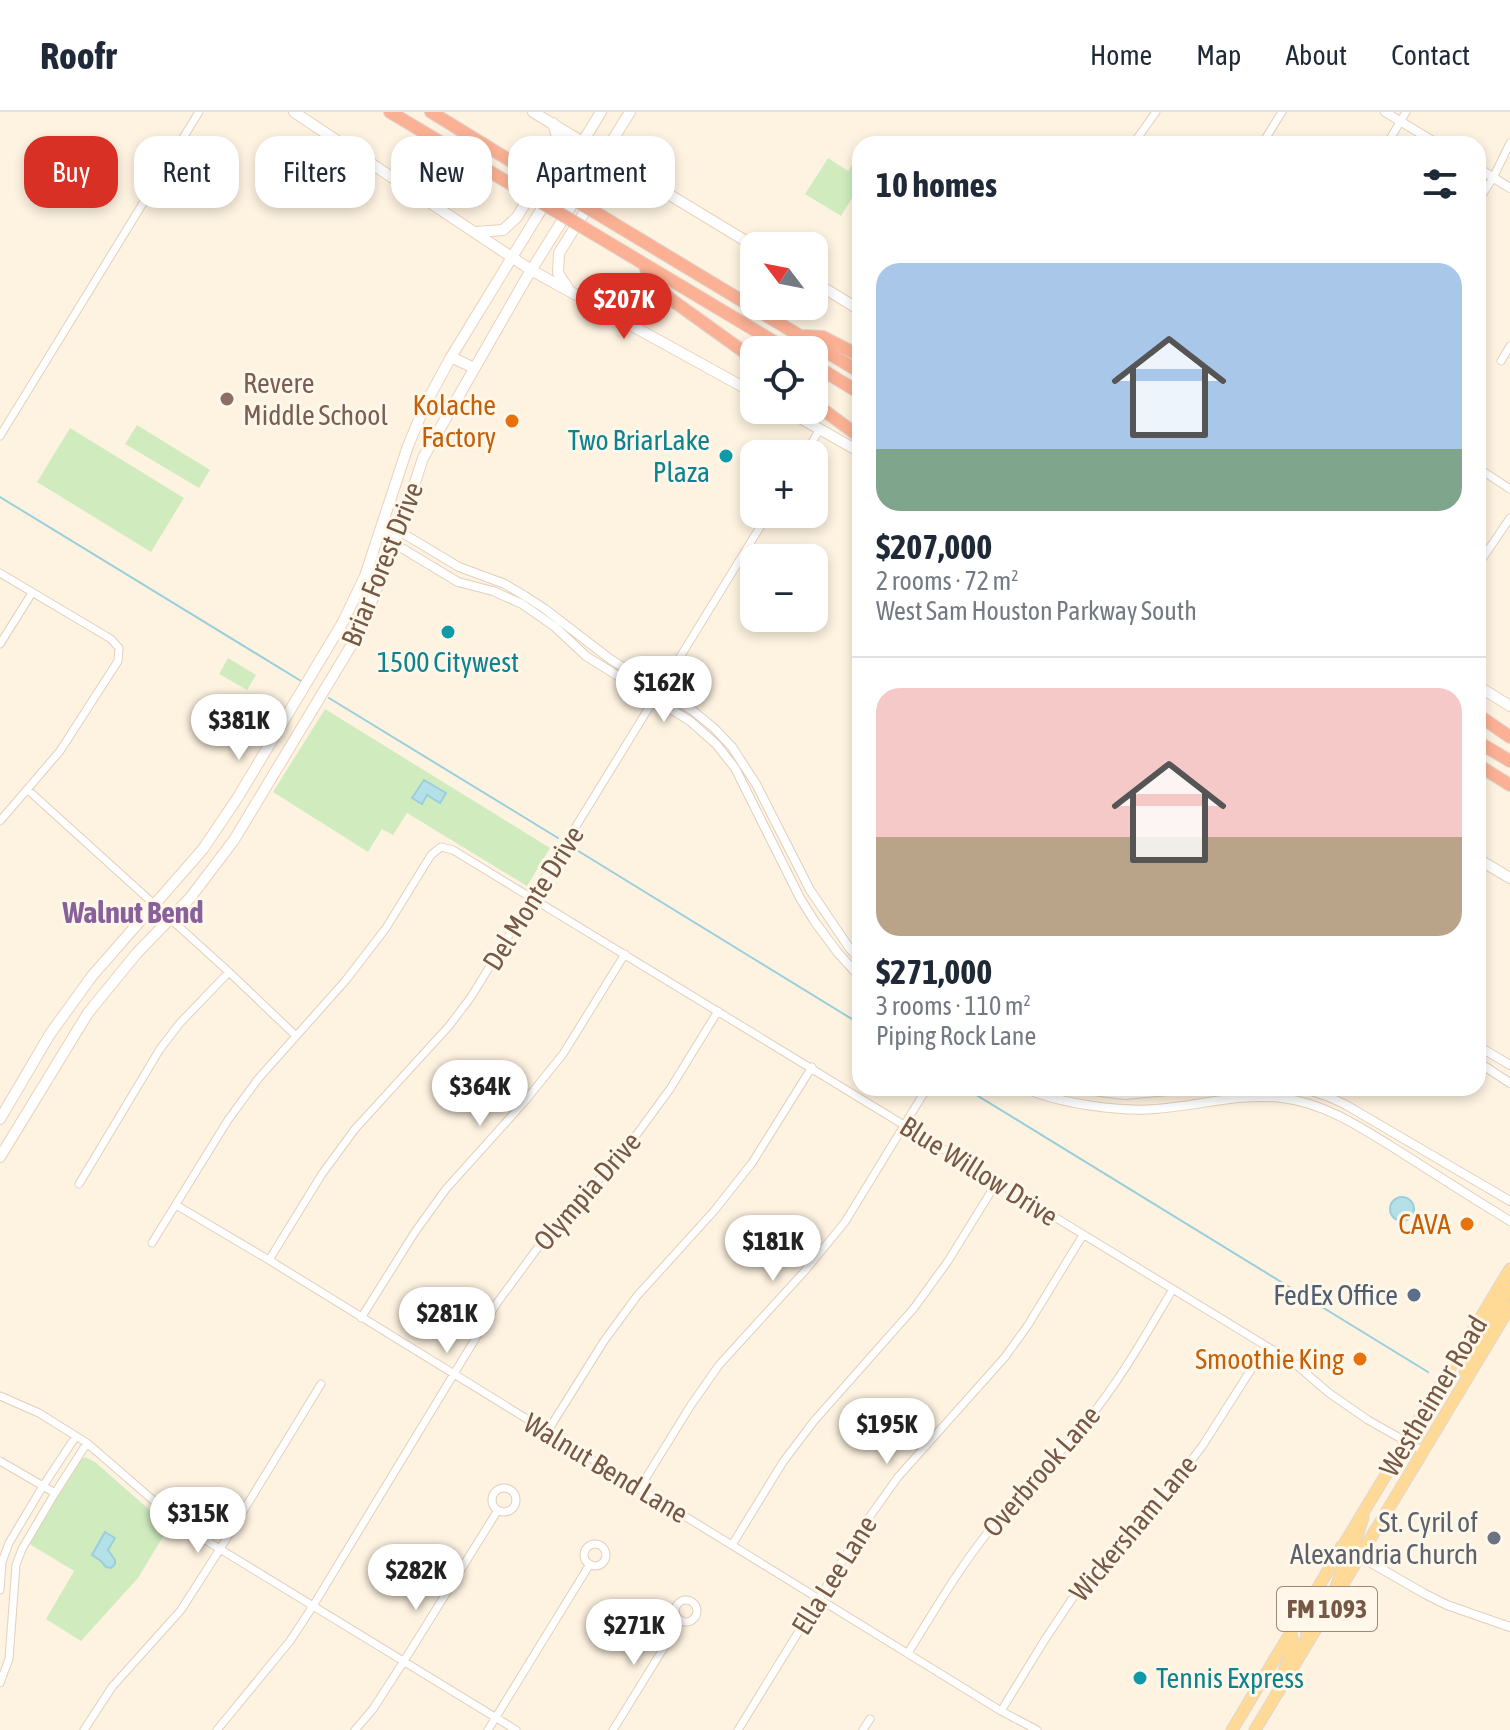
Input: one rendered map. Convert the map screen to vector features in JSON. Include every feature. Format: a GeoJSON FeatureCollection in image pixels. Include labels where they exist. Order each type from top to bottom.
{"type":"FeatureCollection","features":[{"type":"Feature","properties":{"kind":"highway"},"geometry":{"type":"LineString","coordinates":[[390,112],[764,336]]}},
{"type":"Feature","properties":{"kind":"highway"},"geometry":{"type":"LineString","coordinates":[[431,112],[801,336]]}},
{"type":"Feature","properties":{"kind":"highway"},"geometry":{"type":"LineString","coordinates":[[641,263],[669,298],[740,349]]}},
{"type":"Feature","properties":{"kind":"highway"},"geometry":{"type":"LineString","coordinates":[[828,340],[852,352]]}},
{"type":"Feature","properties":{"kind":"highway"},"geometry":{"type":"LineString","coordinates":[[828,352],[852,367]]}},
{"type":"Feature","properties":{"kind":"highway"},"geometry":{"type":"LineString","coordinates":[[828,374],[852,388]]}},
{"type":"Feature","properties":{"kind":"highway"},"geometry":{"type":"LineString","coordinates":[[828,413],[852,431]]}},
{"type":"Feature","properties":{"kind":"highway"},"geometry":{"type":"LineString","coordinates":[[1486,720],[1510,737]]}},
{"type":"Feature","properties":{"kind":"highway"},"geometry":{"type":"LineString","coordinates":[[1486,747],[1510,761]]}},
{"type":"Feature","properties":{"kind":"highway"},"geometry":{"type":"LineString","coordinates":[[1486,770],[1510,786]]}},
{"type":"Feature","properties":{"kind":"highway"},"geometry":{"type":"LineString","coordinates":[[1486,776],[1510,786]]}},
{"type":"Feature","properties":{"kind":"main road"},"geometry":{"type":"LineString","coordinates":[[294,112],[531,270],[740,385]]}},
{"type":"Feature","properties":{"kind":"main road"},"geometry":{"type":"LineString","coordinates":[[533,112],[573,136]]}},
{"type":"Feature","properties":{"kind":"main road","name":"Briar Forest Drive"},"geometry":{"type":"LineString","coordinates":[[586,136],[601,112]]}},
{"type":"Feature","properties":{"kind":"main road","name":"Briar Forest Drive"},"geometry":{"type":"LineString","coordinates":[[616,136],[630,112]]}},
{"type":"Feature","properties":{"kind":"main road"},"geometry":{"type":"LineString","coordinates":[[476,232],[503,230],[517,217],[556,153],[558,140],[553,123]]}},
{"type":"Feature","properties":{"kind":"main road"},"geometry":{"type":"LineString","coordinates":[[675,199],[740,238]]}},
{"type":"Feature","properties":{"kind":"main road","name":"Briar Forest Drive"},"geometry":{"type":"LineString","coordinates":[[0,1119],[50,1034],[94,974],[203,849],[285,720],[343,622],[365,576],[408,446],[425,405],[542,208]]}},
{"type":"Feature","properties":{"kind":"main road","name":"Briar Forest Drive"},"geometry":{"type":"LineString","coordinates":[[0,1157],[88,1013],[208,875],[234,840],[360,631],[395,544],[423,458],[531,270],[571,208]]}},
{"type":"Feature","properties":{"kind":"main road"},"geometry":{"type":"LineString","coordinates":[[571,292],[558,273],[559,253],[587,208]]}},
{"type":"Feature","properties":{"kind":"main road"},"geometry":{"type":"LineString","coordinates":[[828,291],[852,305]]}},
{"type":"Feature","properties":{"kind":"main road"},"geometry":{"type":"LineString","coordinates":[[451,357],[474,368]]}},
{"type":"Feature","properties":{"kind":"main road"},"geometry":{"type":"LineString","coordinates":[[811,424],[852,447]]}},
{"type":"Feature","properties":{"kind":"main road"},"geometry":{"type":"LineString","coordinates":[[343,622],[360,631]]}},
{"type":"Feature","properties":{"kind":"main road"},"geometry":{"type":"LineString","coordinates":[[1486,691],[1510,706]]}},
{"type":"Feature","properties":{"kind":"main road"},"geometry":{"type":"LineString","coordinates":[[285,720],[301,729]]}},
{"type":"Feature","properties":{"kind":"main road"},"geometry":{"type":"LineString","coordinates":[[1486,864],[1510,878]]}},
{"type":"Feature","properties":{"kind":"main road","name":"Westheimer Road"},"geometry":{"type":"LineString","coordinates":[[1232,1730],[1510,1269]]}},
{"type":"Feature","properties":{"kind":"main road"},"geometry":{"type":"LineString","coordinates":[[1458,1391],[1471,1352],[1510,1288]]}},
{"type":"Feature","properties":{"kind":"main road","name":"Westheimer Road"},"geometry":{"type":"LineString","coordinates":[[1255,1730],[1510,1307]]}},
{"type":"Feature","properties":{"kind":"main road"},"geometry":{"type":"LineString","coordinates":[[1359,1556],[1353,1548],[1366,1506]]}},
{"type":"Feature","properties":{"kind":"main road"},"geometry":{"type":"LineString","coordinates":[[1331,1603],[1347,1556],[1341,1547]]}},
{"type":"Feature","properties":{"kind":"main road"},"geometry":{"type":"LineString","coordinates":[[1306,1645],[1310,1602]]}},
{"type":"Feature","properties":{"kind":"main road"},"geometry":{"type":"LineString","coordinates":[[1276,1694],[1295,1644],[1290,1633]]}},
{"type":"Feature","properties":{"kind":"street"},"geometry":{"type":"LineString","coordinates":[[0,436],[199,112]]}},
{"type":"Feature","properties":{"kind":"street"},"geometry":{"type":"LineString","coordinates":[[1139,136],[1156,112]]}},
{"type":"Feature","properties":{"kind":"street"},"geometry":{"type":"LineString","coordinates":[[1267,136],[1282,112]]}},
{"type":"Feature","properties":{"kind":"street"},"geometry":{"type":"LineString","coordinates":[[1385,112],[1425,136]]}},
{"type":"Feature","properties":{"kind":"street"},"geometry":{"type":"LineString","coordinates":[[1392,136],[1406,112]]}},
{"type":"Feature","properties":{"kind":"street"},"geometry":{"type":"LineString","coordinates":[[1486,189],[1510,143]]}},
{"type":"Feature","properties":{"kind":"street"},"geometry":{"type":"LineString","coordinates":[[1486,173],[1510,188]]}},
{"type":"Feature","properties":{"kind":"street"},"geometry":{"type":"LineString","coordinates":[[1501,361],[1510,346]]}},
{"type":"Feature","properties":{"kind":"street"},"geometry":{"type":"LineString","coordinates":[[813,440],[820,429]]}},
{"type":"Feature","properties":{"kind":"street"},"geometry":{"type":"LineString","coordinates":[[1486,473],[1510,489]]}},
{"type":"Feature","properties":{"kind":"street"},"geometry":{"type":"LineString","coordinates":[[1486,553],[1510,518]]}},
{"type":"Feature","properties":{"kind":"street","name":"Del Monte Drive"},"geometry":{"type":"LineString","coordinates":[[269,1260],[322,1174],[355,1129],[449,1026],[471,997],[759,528]]}},
{"type":"Feature","properties":{"kind":"street"},"geometry":{"type":"LineString","coordinates":[[380,530],[399,531],[459,567],[505,584],[714,728],[732,747],[756,784],[810,890],[852,951]]}},
{"type":"Feature","properties":{"kind":"street"},"geometry":{"type":"LineString","coordinates":[[380,530],[395,544],[458,582],[493,591],[522,604],[555,627],[586,656],[690,721],[716,744],[735,768],[800,898],[852,968]]}},
{"type":"Feature","properties":{"kind":"street"},"geometry":{"type":"LineString","coordinates":[[0,573],[111,639],[119,648],[118,661],[60,751],[0,821]]}},
{"type":"Feature","properties":{"kind":"street"},"geometry":{"type":"LineString","coordinates":[[0,644],[32,593]]}},
{"type":"Feature","properties":{"kind":"street"},"geometry":{"type":"LineString","coordinates":[[28,790],[295,1035],[228,1120],[152,1243]]}},
{"type":"Feature","properties":{"kind":"street","name":"Blue Willow Drive"},"geometry":{"type":"LineString","coordinates":[[295,1035],[346,980],[386,928],[431,855],[441,847],[453,850],[852,1092]]}},
{"type":"Feature","properties":{"kind":"street"},"geometry":{"type":"LineString","coordinates":[[361,1318],[446,1189],[563,1054],[625,954]]}},
{"type":"Feature","properties":{"kind":"street"},"geometry":{"type":"LineString","coordinates":[[79,1184],[160,1049],[180,1023],[229,972]]}},
{"type":"Feature","properties":{"kind":"street","name":"Olympia Drive"},"geometry":{"type":"LineString","coordinates":[[217,1730],[290,1641],[313,1606],[497,1303],[542,1242],[626,1149],[661,1101],[718,1011]]}},
{"type":"Feature","properties":{"kind":"street"},"geometry":{"type":"LineString","coordinates":[[1486,1051],[1510,1065]]}},
{"type":"Feature","properties":{"kind":"street"},"geometry":{"type":"LineString","coordinates":[[1489,1069],[1497,1057]]}},
{"type":"Feature","properties":{"kind":"street"},"geometry":{"type":"LineString","coordinates":[[547,1432],[604,1341],[637,1296],[714,1211],[752,1163],[812,1067]]}},
{"type":"Feature","properties":{"kind":"street"},"geometry":{"type":"LineString","coordinates":[[1486,1067],[1510,1083]]}},
{"type":"Feature","properties":{"kind":"street","name":"Blue Willow Drive"},"geometry":{"type":"LineString","coordinates":[[858,1096],[1294,1363],[1329,1393],[1368,1420],[1423,1451]]}},
{"type":"Feature","properties":{"kind":"street"},"geometry":{"type":"LineString","coordinates":[[639,1489],[719,1365],[845,1222],[922,1096]]}},
{"type":"Feature","properties":{"kind":"street"},"geometry":{"type":"LineString","coordinates":[[1049,1096],[1082,1104],[1126,1109],[1155,1109],[1226,1098],[1303,1101],[1354,1123],[1510,1221]]}},
{"type":"Feature","properties":{"kind":"street"},"geometry":{"type":"LineString","coordinates":[[1326,1096],[1510,1201]]}},
{"type":"Feature","properties":{"kind":"street"},"geometry":{"type":"LineString","coordinates":[[732,1545],[783,1462],[814,1421],[914,1308],[948,1261],[997,1182]]}},
{"type":"Feature","properties":{"kind":"street","name":"Walnut Bend Lane"},"geometry":{"type":"LineString","coordinates":[[176,1205],[1001,1711],[1037,1730]]}},
{"type":"Feature","properties":{"kind":"street","name":"Ella Lee Lane"},"geometry":{"type":"LineString","coordinates":[[738,1730],[868,1519],[898,1477],[1005,1357],[1083,1235]]}},
{"type":"Feature","properties":{"kind":"street","name":"Overbrook Lane"},"geometry":{"type":"LineString","coordinates":[[908,1653],[984,1536],[1086,1421],[1119,1377],[1173,1289]]}},
{"type":"Feature","properties":{"kind":"street","name":"Wickersham Lane"},"geometry":{"type":"LineString","coordinates":[[1001,1711],[1072,1599],[1184,1470],[1266,1346]]}},
{"type":"Feature","properties":{"kind":"street"},"geometry":{"type":"LineString","coordinates":[[84,1730],[112,1687],[181,1610],[321,1384]]}},
{"type":"Feature","properties":{"kind":"street"},"geometry":{"type":"LineString","coordinates":[[0,1396],[39,1413],[87,1443],[184,1527],[516,1730]]}},
{"type":"Feature","properties":{"kind":"street"},"geometry":{"type":"LineString","coordinates":[[14,1589],[0,1589],[2,1562],[9,1543],[76,1436]]}},
{"type":"Feature","properties":{"kind":"street"},"geometry":{"type":"LineString","coordinates":[[0,1683],[9,1659],[16,1565],[22,1549],[87,1443]]}},
{"type":"Feature","properties":{"kind":"street"},"geometry":{"type":"LineString","coordinates":[[0,1461],[55,1493]]}},
{"type":"Feature","properties":{"kind":"street"},"geometry":{"type":"LineString","coordinates":[[355,1730],[373,1709],[498,1510]]}},
{"type":"Feature","properties":{"kind":"street"},"geometry":{"type":"LineString","coordinates":[[1359,1556],[1447,1605],[1510,1627]]}},
{"type":"Feature","properties":{"kind":"street"},"geometry":{"type":"LineString","coordinates":[[488,1730],[590,1564]]}},
{"type":"Feature","properties":{"kind":"street"},"geometry":{"type":"LineString","coordinates":[[613,1730],[681,1620]]}},
{"type":"Feature","properties":{"kind":"street"},"geometry":{"type":"LineString","coordinates":[[863,1730],[870,1719]]}},
{"type":"Feature","properties":{"kind":"green space"},"geometry":{"type":"Polygon","coordinates":[[[828,158],[848,171],[852,165],[852,198],[841,216],[805,194],[828,158]]]}},
{"type":"Feature","properties":{"kind":"green space"},"geometry":{"type":"Polygon","coordinates":[[[137,425],[210,470],[199,488],[125,444],[137,425]]]}},
{"type":"Feature","properties":{"kind":"green space"},"geometry":{"type":"Polygon","coordinates":[[[70,428],[184,498],[151,552],[37,482],[70,428]]]}},
{"type":"Feature","properties":{"kind":"green space"},"geometry":{"type":"Polygon","coordinates":[[[228,658],[256,675],[247,690],[219,674],[228,658]]]}},
{"type":"Feature","properties":{"kind":"green space"},"geometry":{"type":"Polygon","coordinates":[[[325,709],[550,848],[527,886],[407,813],[393,835],[382,829],[368,852],[273,792],[325,709]]]}},
{"type":"Feature","properties":{"kind":"green space"},"geometry":{"type":"Polygon","coordinates":[[[85,1457],[95,1462],[169,1527],[138,1578],[81,1641],[46,1619],[74,1571],[28,1543],[77,1462],[85,1457]]]}},
{"type":"Feature","properties":{"kind":"water"},"geometry":{"type":"Polygon","coordinates":[[[424,780],[446,793],[440,803],[427,795],[422,804],[412,798],[424,780]]]}},
{"type":"Feature","properties":{"kind":"water"},"geometry":{"type":"Polygon","coordinates":[[[1402,1197],[1411,1200],[1414,1209],[1411,1218],[1402,1221],[1393,1218],[1390,1209],[1393,1200],[1402,1197]]]}},
{"type":"Feature","properties":{"kind":"water"},"geometry":{"type":"Polygon","coordinates":[[[105,1532],[115,1538],[108,1550],[115,1560],[111,1568],[92,1555],[105,1532]]]}},
{"type":"Feature","properties":{"kind":"waterway"},"geometry":{"type":"LineString","coordinates":[[0,497],[301,681]]}},
{"type":"Feature","properties":{"kind":"waterway"},"geometry":{"type":"LineString","coordinates":[[329,698],[558,838]]}},
{"type":"Feature","properties":{"kind":"waterway"},"geometry":{"type":"LineString","coordinates":[[575,849],[852,1019]]}},
{"type":"Feature","properties":{"kind":"waterway"},"geometry":{"type":"LineString","coordinates":[[978,1096],[1428,1372]]}},
{"type":"Feature","properties":{"kind":"place","name":"Revere Middle School"},"geometry":{"type":"Point","coordinates":[227,399]}},
{"type":"Feature","properties":{"kind":"place","name":"Kolache Factory"},"geometry":{"type":"Point","coordinates":[512,421]}},
{"type":"Feature","properties":{"kind":"place","name":"Two BriarLake Plaza"},"geometry":{"type":"Point","coordinates":[726,456]}},
{"type":"Feature","properties":{"kind":"place","name":"1500 Citywest"},"geometry":{"type":"Point","coordinates":[448,632]}},
{"type":"Feature","properties":{"kind":"place","name":"CAVA"},"geometry":{"type":"Point","coordinates":[1467,1224]}},
{"type":"Feature","properties":{"kind":"place","name":"FedEx Office"},"geometry":{"type":"Point","coordinates":[1414,1295]}},
{"type":"Feature","properties":{"kind":"place","name":"Smoothie King"},"geometry":{"type":"Point","coordinates":[1360,1359]}},
{"type":"Feature","properties":{"kind":"place","name":"St. Cyril of Alexandria Church"},"geometry":{"type":"Point","coordinates":[1494,1538]}},
{"type":"Feature","properties":{"kind":"place","name":"Tennis Express"},"geometry":{"type":"Point","coordinates":[1140,1678]}},
{"type":"Feature","properties":{"kind":"district","name":"Walnut Bend"},"geometry":{"type":"Point","coordinates":[133,913]}}]}
